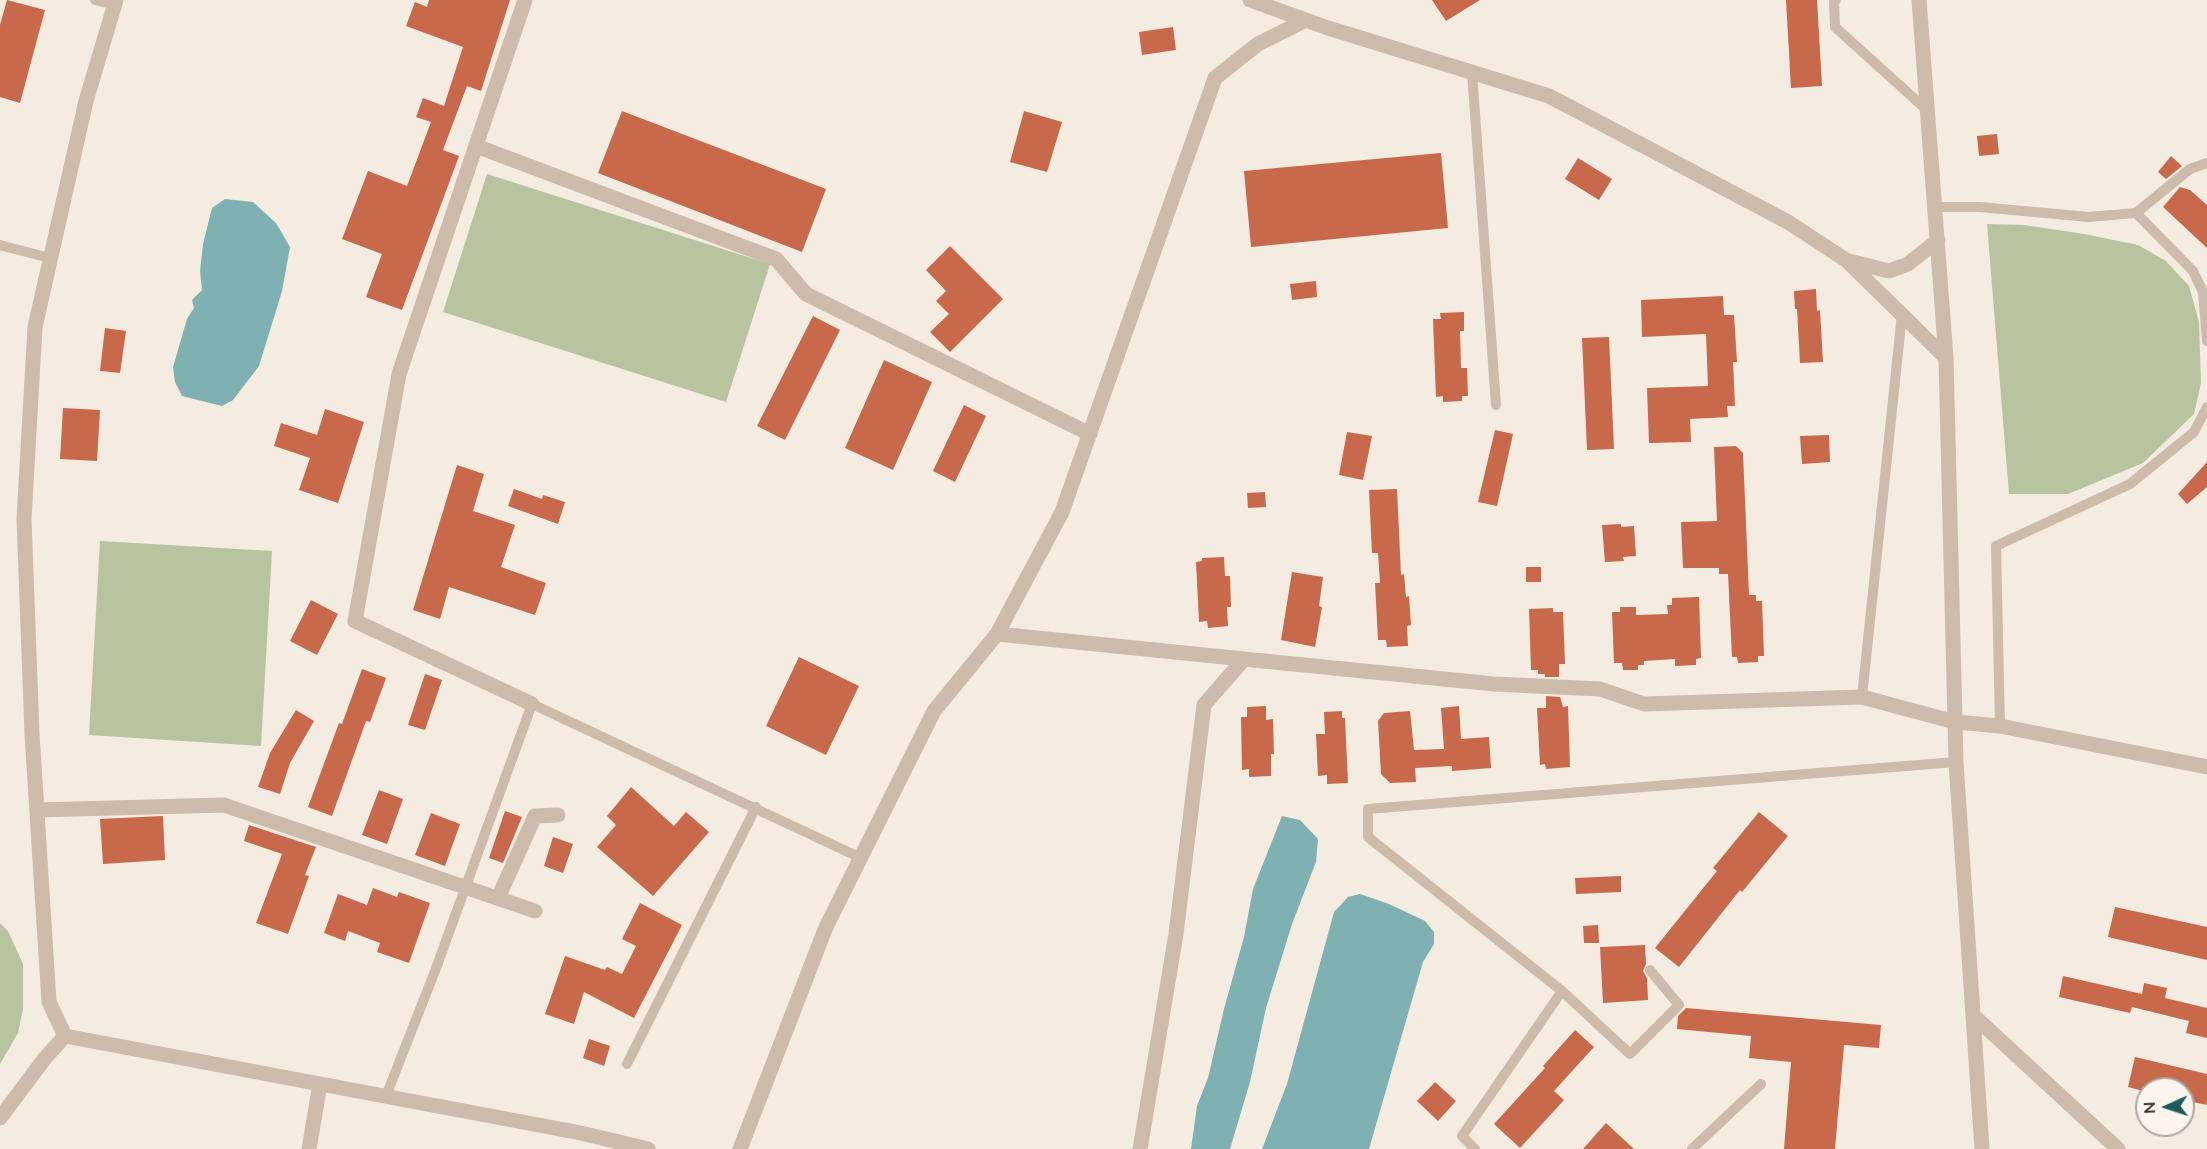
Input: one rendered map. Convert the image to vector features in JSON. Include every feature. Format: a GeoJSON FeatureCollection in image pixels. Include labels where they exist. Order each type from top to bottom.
{"type":"FeatureCollection","features":[{"type":"Feature","properties":{"kind":"street"},"geometry":{"type":"LineString","coordinates":[[525,0],[399,374],[355,621],[532,704]]}},
{"type":"Feature","properties":{"kind":"street"},"geometry":{"type":"LineString","coordinates":[[1250,0],[1306,20],[1549,96],[1788,222],[1846,260],[1946,358]]}},
{"type":"Feature","properties":{"kind":"street"},"geometry":{"type":"LineString","coordinates":[[1919,0],[1946,358],[1956,762],[1975,1017],[1982,1149]]}},
{"type":"Feature","properties":{"kind":"street"},"geometry":{"type":"LineString","coordinates":[[65,1036],[50,1002],[37,810],[24,519],[34,327],[87,101],[115,2]]}},
{"type":"Feature","properties":{"kind":"street"},"geometry":{"type":"LineString","coordinates":[[740,1149],[826,927],[934,711],[996,634],[1062,512],[1215,78],[1258,44],[1306,20]]}},
{"type":"Feature","properties":{"kind":"street"},"geometry":{"type":"LineString","coordinates":[[476,146],[776,259],[806,294],[1090,434]]}},
{"type":"Feature","properties":{"kind":"street"},"geometry":{"type":"LineString","coordinates":[[1846,260],[1889,271],[1908,264],[1938,240]]}},
{"type":"Feature","properties":{"kind":"street"},"geometry":{"type":"LineString","coordinates":[[996,634],[1494,684],[1600,689],[1644,704],[1862,697],[1955,722],[2000,726],[2207,767]]}},
{"type":"Feature","properties":{"kind":"street"},"geometry":{"type":"LineString","coordinates":[[1140,1149],[1176,934],[1204,705],[1244,659]]}},
{"type":"Feature","properties":{"kind":"street"},"geometry":{"type":"LineString","coordinates":[[37,810],[224,805],[535,911]]}},
{"type":"Feature","properties":{"kind":"street"},"geometry":{"type":"LineString","coordinates":[[498,898],[535,816],[558,814]]}},
{"type":"Feature","properties":{"kind":"street"},"geometry":{"type":"LineString","coordinates":[[1975,1017],[2118,1149]]}},
{"type":"Feature","properties":{"kind":"street"},"geometry":{"type":"LineString","coordinates":[[65,1036],[581,1133],[648,1149]]}},
{"type":"Feature","properties":{"kind":"street"},"geometry":{"type":"LineString","coordinates":[[0,1118],[45,1058],[65,1036]]}},
{"type":"Feature","properties":{"kind":"street"},"geometry":{"type":"LineString","coordinates":[[309,1149],[320,1084]]}},
{"type":"Feature","properties":{"kind":"lane"},"geometry":{"type":"LineString","coordinates":[[95,0],[115,2]]}},
{"type":"Feature","properties":{"kind":"lane"},"geometry":{"type":"LineString","coordinates":[[1836,0],[1834,2],[1835,27],[1928,111]]}},
{"type":"Feature","properties":{"kind":"lane"},"geometry":{"type":"LineString","coordinates":[[1472,72],[1496,405]]}},
{"type":"Feature","properties":{"kind":"lane"},"geometry":{"type":"LineString","coordinates":[[1935,207],[1980,207],[2089,217],[2136,213],[2190,169],[2207,163]]}},
{"type":"Feature","properties":{"kind":"lane"},"geometry":{"type":"LineString","coordinates":[[2136,213],[2193,271],[2202,292],[2207,341]]}},
{"type":"Feature","properties":{"kind":"lane"},"geometry":{"type":"LineString","coordinates":[[0,246],[50,258]]}},
{"type":"Feature","properties":{"kind":"lane"},"geometry":{"type":"LineString","coordinates":[[1862,697],[1902,314]]}},
{"type":"Feature","properties":{"kind":"lane"},"geometry":{"type":"LineString","coordinates":[[2000,726],[1996,546],[2130,484],[2194,432],[2207,407]]}},
{"type":"Feature","properties":{"kind":"lane"},"geometry":{"type":"LineString","coordinates":[[386,1096],[439,960],[532,704],[861,858]]}},
{"type":"Feature","properties":{"kind":"lane"},"geometry":{"type":"LineString","coordinates":[[1650,970],[1679,1005],[1630,1054],[1562,991],[1368,837],[1368,809],[1956,762]]}},
{"type":"Feature","properties":{"kind":"lane"},"geometry":{"type":"LineString","coordinates":[[627,1064],[756,807]]}},
{"type":"Feature","properties":{"kind":"lane"},"geometry":{"type":"LineString","coordinates":[[1475,1149],[1462,1136],[1562,991]]}},
{"type":"Feature","properties":{"kind":"lane"},"geometry":{"type":"LineString","coordinates":[[1692,1149],[1761,1084]]}},
{"type":"Feature","properties":{"kind":"green space"},"geometry":{"type":"Polygon","coordinates":[[[487,174],[770,264],[726,402],[443,312],[487,174]]]}},
{"type":"Feature","properties":{"kind":"green space"},"geometry":{"type":"Polygon","coordinates":[[[1987,224],[2024,225],[2138,245],[2166,261],[2189,286],[2199,322],[2201,383],[2194,414],[2143,463],[2068,494],[2009,494],[1987,224]]]}},
{"type":"Feature","properties":{"kind":"green space"},"geometry":{"type":"Polygon","coordinates":[[[100,541],[272,551],[261,746],[89,735],[100,541]]]}},
{"type":"Feature","properties":{"kind":"green space"},"geometry":{"type":"Polygon","coordinates":[[[0,923],[8,931],[23,964],[23,1009],[18,1033],[0,1064],[0,923]]]}},
{"type":"Feature","properties":{"kind":"water"},"geometry":{"type":"Polygon","coordinates":[[[225,199],[253,202],[276,223],[290,247],[282,291],[259,366],[233,400],[222,406],[182,396],[175,382],[173,367],[187,319],[194,308],[192,300],[202,290],[200,271],[203,244],[212,208],[225,199]]]}},
{"type":"Feature","properties":{"kind":"water"},"geometry":{"type":"Polygon","coordinates":[[[1282,816],[1300,820],[1318,839],[1316,862],[1292,924],[1266,1008],[1250,1082],[1230,1149],[1191,1149],[1197,1106],[1208,1078],[1244,937],[1253,889],[1282,816]]]}},
{"type":"Feature","properties":{"kind":"water"},"geometry":{"type":"Polygon","coordinates":[[[1360,894],[1389,904],[1425,921],[1434,932],[1434,944],[1423,962],[1369,1149],[1262,1149],[1287,1084],[1334,912],[1348,897],[1360,894]]]}},
{"type":"Feature","properties":{"kind":"building"},"geometry":{"type":"Polygon","coordinates":[[[7,0],[45,10],[20,103],[0,97],[0,25],[7,0]]]}},
{"type":"Feature","properties":{"kind":"building"},"geometry":{"type":"Polygon","coordinates":[[[429,0],[510,0],[481,91],[467,86],[443,150],[459,156],[402,310],[366,297],[382,254],[342,239],[368,171],[407,186],[431,122],[416,117],[423,98],[444,106],[463,47],[406,26],[415,2],[427,7],[429,0]]]}},
{"type":"Feature","properties":{"kind":"building"},"geometry":{"type":"Polygon","coordinates":[[[1432,0],[1480,0],[1446,21],[1432,0]]]}},
{"type":"Feature","properties":{"kind":"building"},"geometry":{"type":"Polygon","coordinates":[[[1786,0],[1817,0],[1822,86],[1791,88],[1786,0]]]}},
{"type":"Feature","properties":{"kind":"building"},"geometry":{"type":"Polygon","coordinates":[[[1173,27],[1176,50],[1142,55],[1139,32],[1173,27]]]}},
{"type":"Feature","properties":{"kind":"building"},"geometry":{"type":"Polygon","coordinates":[[[622,111],[826,189],[802,252],[598,173],[622,111]]]}},
{"type":"Feature","properties":{"kind":"building"},"geometry":{"type":"Polygon","coordinates":[[[1024,111],[1062,122],[1047,172],[1010,162],[1024,111]]]}},
{"type":"Feature","properties":{"kind":"building"},"geometry":{"type":"Polygon","coordinates":[[[1997,134],[1999,154],[1979,156],[1977,136],[1997,134]]]}},
{"type":"Feature","properties":{"kind":"building"},"geometry":{"type":"Polygon","coordinates":[[[1441,153],[1448,228],[1251,247],[1244,171],[1441,153]]]}},
{"type":"Feature","properties":{"kind":"building"},"geometry":{"type":"Polygon","coordinates":[[[2171,156],[2182,166],[2166,179],[2158,172],[2171,156]]]}},
{"type":"Feature","properties":{"kind":"building"},"geometry":{"type":"Polygon","coordinates":[[[1578,158],[1612,179],[1599,200],[1565,179],[1578,158]]]}},
{"type":"Feature","properties":{"kind":"building"},"geometry":{"type":"Polygon","coordinates":[[[2180,187],[2190,190],[2207,205],[2207,248],[2163,207],[2180,187]]]}},
{"type":"Feature","properties":{"kind":"building"},"geometry":{"type":"Polygon","coordinates":[[[950,246],[1003,299],[950,352],[930,332],[949,314],[936,301],[946,291],[926,270],[950,246]]]}},
{"type":"Feature","properties":{"kind":"building"},"geometry":{"type":"Polygon","coordinates":[[[1316,281],[1317,297],[1292,300],[1290,284],[1316,281]]]}},
{"type":"Feature","properties":{"kind":"building"},"geometry":{"type":"Polygon","coordinates":[[[1816,289],[1817,311],[1820,310],[1823,362],[1800,363],[1794,291],[1816,289]]]}},
{"type":"Feature","properties":{"kind":"building"},"geometry":{"type":"Polygon","coordinates":[[[1723,296],[1724,315],[1734,315],[1737,362],[1733,362],[1735,406],[1727,406],[1728,417],[1690,419],[1691,442],[1649,443],[1647,388],[1708,386],[1706,334],[1642,337],[1641,300],[1723,296]]]}},
{"type":"Feature","properties":{"kind":"building"},"geometry":{"type":"Polygon","coordinates":[[[1464,312],[1464,331],[1460,331],[1461,368],[1467,368],[1468,396],[1462,396],[1462,401],[1443,402],[1443,396],[1436,397],[1433,319],[1441,319],[1440,313],[1464,312]]]}},
{"type":"Feature","properties":{"kind":"building"},"geometry":{"type":"Polygon","coordinates":[[[813,316],[840,330],[785,440],[757,426],[813,316]]]}},
{"type":"Feature","properties":{"kind":"building"},"geometry":{"type":"Polygon","coordinates":[[[105,328],[126,331],[120,373],[100,371],[105,328]]]}},
{"type":"Feature","properties":{"kind":"building"},"geometry":{"type":"Polygon","coordinates":[[[1609,337],[1614,449],[1587,450],[1582,338],[1609,337]]]}},
{"type":"Feature","properties":{"kind":"building"},"geometry":{"type":"Polygon","coordinates":[[[884,360],[932,382],[893,470],[845,448],[884,360]]]}},
{"type":"Feature","properties":{"kind":"building"},"geometry":{"type":"Polygon","coordinates":[[[964,405],[986,416],[955,482],[933,471],[964,405]]]}},
{"type":"Feature","properties":{"kind":"building"},"geometry":{"type":"Polygon","coordinates":[[[63,408],[100,410],[97,461],[60,459],[63,408]]]}},
{"type":"Feature","properties":{"kind":"building"},"geometry":{"type":"Polygon","coordinates":[[[325,409],[364,422],[338,503],[299,490],[310,458],[274,446],[281,423],[317,435],[325,409]]]}},
{"type":"Feature","properties":{"kind":"building"},"geometry":{"type":"Polygon","coordinates":[[[1495,430],[1513,434],[1497,506],[1478,502],[1495,430]]]}},
{"type":"Feature","properties":{"kind":"building"},"geometry":{"type":"Polygon","coordinates":[[[1347,432],[1372,436],[1363,480],[1339,475],[1347,432]]]}},
{"type":"Feature","properties":{"kind":"building"},"geometry":{"type":"Polygon","coordinates":[[[1829,435],[1830,462],[1802,464],[1800,436],[1829,435]]]}},
{"type":"Feature","properties":{"kind":"building"},"geometry":{"type":"Polygon","coordinates":[[[1736,446],[1743,453],[1749,595],[1756,595],[1756,601],[1762,601],[1764,656],[1758,656],[1758,662],[1738,663],[1737,657],[1732,657],[1728,574],[1719,574],[1719,568],[1683,568],[1681,522],[1717,521],[1714,447],[1736,446]]]}},
{"type":"Feature","properties":{"kind":"building"},"geometry":{"type":"Polygon","coordinates":[[[2207,462],[2207,487],[2187,504],[2178,494],[2207,462]]]}},
{"type":"Feature","properties":{"kind":"building"},"geometry":{"type":"Polygon","coordinates":[[[457,465],[484,474],[473,511],[515,525],[501,567],[546,583],[535,615],[449,587],[440,619],[413,610],[457,465]]]}},
{"type":"Feature","properties":{"kind":"building"},"geometry":{"type":"Polygon","coordinates":[[[514,489],[542,499],[543,495],[565,502],[558,524],[508,506],[514,489]]]}},
{"type":"Feature","properties":{"kind":"building"},"geometry":{"type":"Polygon","coordinates":[[[1397,489],[1401,575],[1404,574],[1406,597],[1409,596],[1411,625],[1407,626],[1408,646],[1387,647],[1386,640],[1378,640],[1375,583],[1380,583],[1378,553],[1372,553],[1369,490],[1397,489]]]}},
{"type":"Feature","properties":{"kind":"building"},"geometry":{"type":"Polygon","coordinates":[[[1265,492],[1266,507],[1248,508],[1247,493],[1265,492]]]}},
{"type":"Feature","properties":{"kind":"building"},"geometry":{"type":"Polygon","coordinates":[[[1621,524],[1621,527],[1634,526],[1636,556],[1623,557],[1624,561],[1605,562],[1602,525],[1621,524]]]}},
{"type":"Feature","properties":{"kind":"building"},"geometry":{"type":"Polygon","coordinates":[[[1224,557],[1225,576],[1230,576],[1231,607],[1227,607],[1228,626],[1208,628],[1207,621],[1199,622],[1196,562],[1202,561],[1202,558],[1224,557]]]}},
{"type":"Feature","properties":{"kind":"building"},"geometry":{"type":"Polygon","coordinates":[[[1526,567],[1541,567],[1541,582],[1526,582],[1526,567]]]}},
{"type":"Feature","properties":{"kind":"building"},"geometry":{"type":"Polygon","coordinates":[[[1292,572],[1323,577],[1319,606],[1322,607],[1315,647],[1281,640],[1292,572]]]}},
{"type":"Feature","properties":{"kind":"building"},"geometry":{"type":"Polygon","coordinates":[[[1699,597],[1701,658],[1696,659],[1696,665],[1675,666],[1675,659],[1644,661],[1644,665],[1638,665],[1638,670],[1623,670],[1622,663],[1614,663],[1612,612],[1620,612],[1620,607],[1636,607],[1636,615],[1668,614],[1667,605],[1672,605],[1672,598],[1699,597]]]}},
{"type":"Feature","properties":{"kind":"building"},"geometry":{"type":"Polygon","coordinates":[[[311,600],[338,614],[317,655],[290,641],[311,600]]]}},
{"type":"Feature","properties":{"kind":"building"},"geometry":{"type":"Polygon","coordinates":[[[1553,608],[1553,612],[1563,612],[1565,664],[1559,664],[1559,677],[1545,677],[1545,674],[1538,674],[1538,670],[1531,670],[1529,609],[1553,608]]]}},
{"type":"Feature","properties":{"kind":"building"},"geometry":{"type":"Polygon","coordinates":[[[799,657],[859,686],[826,755],[766,726],[799,657]]]}},
{"type":"Feature","properties":{"kind":"building"},"geometry":{"type":"Polygon","coordinates":[[[362,669],[386,678],[370,722],[366,721],[332,816],[308,807],[362,669]]]}},
{"type":"Feature","properties":{"kind":"building"},"geometry":{"type":"Polygon","coordinates":[[[425,674],[442,680],[425,730],[408,725],[425,674]]]}},
{"type":"Feature","properties":{"kind":"building"},"geometry":{"type":"Polygon","coordinates":[[[1546,696],[1560,697],[1563,707],[1568,706],[1570,767],[1546,769],[1545,764],[1540,765],[1537,708],[1546,708],[1546,696]]]}},
{"type":"Feature","properties":{"kind":"building"},"geometry":{"type":"Polygon","coordinates":[[[1266,706],[1266,720],[1273,719],[1274,754],[1271,754],[1271,776],[1249,777],[1249,769],[1242,770],[1241,717],[1247,717],[1247,707],[1266,706]]]}},
{"type":"Feature","properties":{"kind":"building"},"geometry":{"type":"Polygon","coordinates":[[[1459,706],[1461,739],[1489,737],[1491,768],[1452,771],[1452,766],[1415,768],[1416,782],[1390,783],[1381,774],[1378,721],[1384,713],[1410,711],[1414,750],[1444,749],[1441,708],[1459,706]]]}},
{"type":"Feature","properties":{"kind":"building"},"geometry":{"type":"Polygon","coordinates":[[[296,710],[314,721],[290,763],[280,794],[258,787],[270,753],[296,710]]]}},
{"type":"Feature","properties":{"kind":"building"},"geometry":{"type":"Polygon","coordinates":[[[1342,711],[1342,718],[1345,718],[1348,783],[1327,784],[1327,775],[1318,776],[1316,734],[1325,734],[1324,712],[1342,711]]]}},
{"type":"Feature","properties":{"kind":"building"},"geometry":{"type":"Polygon","coordinates":[[[631,787],[674,826],[686,812],[709,832],[653,896],[597,847],[616,825],[607,816],[631,787]]]}},
{"type":"Feature","properties":{"kind":"building"},"geometry":{"type":"Polygon","coordinates":[[[379,790],[403,799],[387,844],[362,835],[379,790]]]}},
{"type":"Feature","properties":{"kind":"building"},"geometry":{"type":"Polygon","coordinates":[[[505,811],[522,817],[503,863],[489,858],[505,811]]]}},
{"type":"Feature","properties":{"kind":"building"},"geometry":{"type":"Polygon","coordinates":[[[1759,812],[1788,836],[1742,892],[1740,890],[1679,967],[1655,948],[1717,871],[1713,868],[1759,812]]]}},
{"type":"Feature","properties":{"kind":"building"},"geometry":{"type":"Polygon","coordinates":[[[431,813],[460,824],[445,866],[415,855],[431,813]]]}},
{"type":"Feature","properties":{"kind":"building"},"geometry":{"type":"Polygon","coordinates":[[[163,816],[165,860],[103,864],[100,819],[163,816]]]}},
{"type":"Feature","properties":{"kind":"building"},"geometry":{"type":"Polygon","coordinates":[[[249,825],[316,847],[305,875],[309,876],[288,934],[256,923],[282,854],[244,841],[249,825]]]}},
{"type":"Feature","properties":{"kind":"building"},"geometry":{"type":"Polygon","coordinates":[[[553,837],[573,844],[563,873],[544,866],[553,837]]]}},
{"type":"Feature","properties":{"kind":"building"},"geometry":{"type":"Polygon","coordinates":[[[1621,876],[1621,892],[1576,894],[1575,878],[1621,876]]]}},
{"type":"Feature","properties":{"kind":"building"},"geometry":{"type":"Polygon","coordinates":[[[373,888],[397,897],[399,892],[430,903],[409,963],[377,952],[380,943],[348,931],[345,941],[324,933],[338,894],[367,905],[373,888]]]}},
{"type":"Feature","properties":{"kind":"building"},"geometry":{"type":"Polygon","coordinates":[[[640,903],[682,925],[634,1018],[584,992],[574,1024],[545,1014],[565,956],[605,970],[607,967],[622,974],[636,946],[622,939],[640,903]]]}},
{"type":"Feature","properties":{"kind":"building"},"geometry":{"type":"Polygon","coordinates":[[[2115,907],[2207,927],[2207,960],[2108,937],[2115,907]]]}},
{"type":"Feature","properties":{"kind":"building"},"geometry":{"type":"Polygon","coordinates":[[[1598,925],[1599,943],[1584,943],[1583,926],[1598,925]]]}},
{"type":"Feature","properties":{"kind":"building"},"geometry":{"type":"Polygon","coordinates":[[[1645,945],[1646,964],[1643,971],[1647,978],[1648,1000],[1603,1003],[1600,947],[1645,945]]]}},
{"type":"Feature","properties":{"kind":"building"},"geometry":{"type":"Polygon","coordinates":[[[2063,976],[2142,994],[2144,983],[2167,988],[2165,998],[2207,1008],[2207,1038],[2186,1033],[2189,1021],[2132,1007],[2130,1013],[2059,997],[2063,976]]]}},
{"type":"Feature","properties":{"kind":"building"},"geometry":{"type":"Polygon","coordinates":[[[1686,1008],[1881,1025],[1879,1048],[1844,1045],[1835,1149],[1784,1149],[1791,1062],[1749,1058],[1751,1036],[1677,1029],[1678,1016],[1686,1008]]]}},
{"type":"Feature","properties":{"kind":"building"},"geometry":{"type":"Polygon","coordinates":[[[1575,1030],[1594,1047],[1554,1091],[1564,1100],[1520,1148],[1494,1124],[1545,1068],[1543,1066],[1575,1030]]]}},
{"type":"Feature","properties":{"kind":"building"},"geometry":{"type":"Polygon","coordinates":[[[589,1039],[610,1046],[604,1066],[583,1058],[589,1039]]]}},
{"type":"Feature","properties":{"kind":"building"},"geometry":{"type":"Polygon","coordinates":[[[2135,1057],[2207,1074],[2207,1105],[2195,1102],[2195,1077],[2135,1077],[2135,1089],[2128,1087],[2135,1057]]]}},
{"type":"Feature","properties":{"kind":"building"},"geometry":{"type":"Polygon","coordinates":[[[1435,1082],[1456,1101],[1438,1121],[1417,1101],[1435,1082]]]}},
{"type":"Feature","properties":{"kind":"building"},"geometry":{"type":"Polygon","coordinates":[[[1606,1123],[1634,1149],[1583,1149],[1606,1123]]]}}]}
